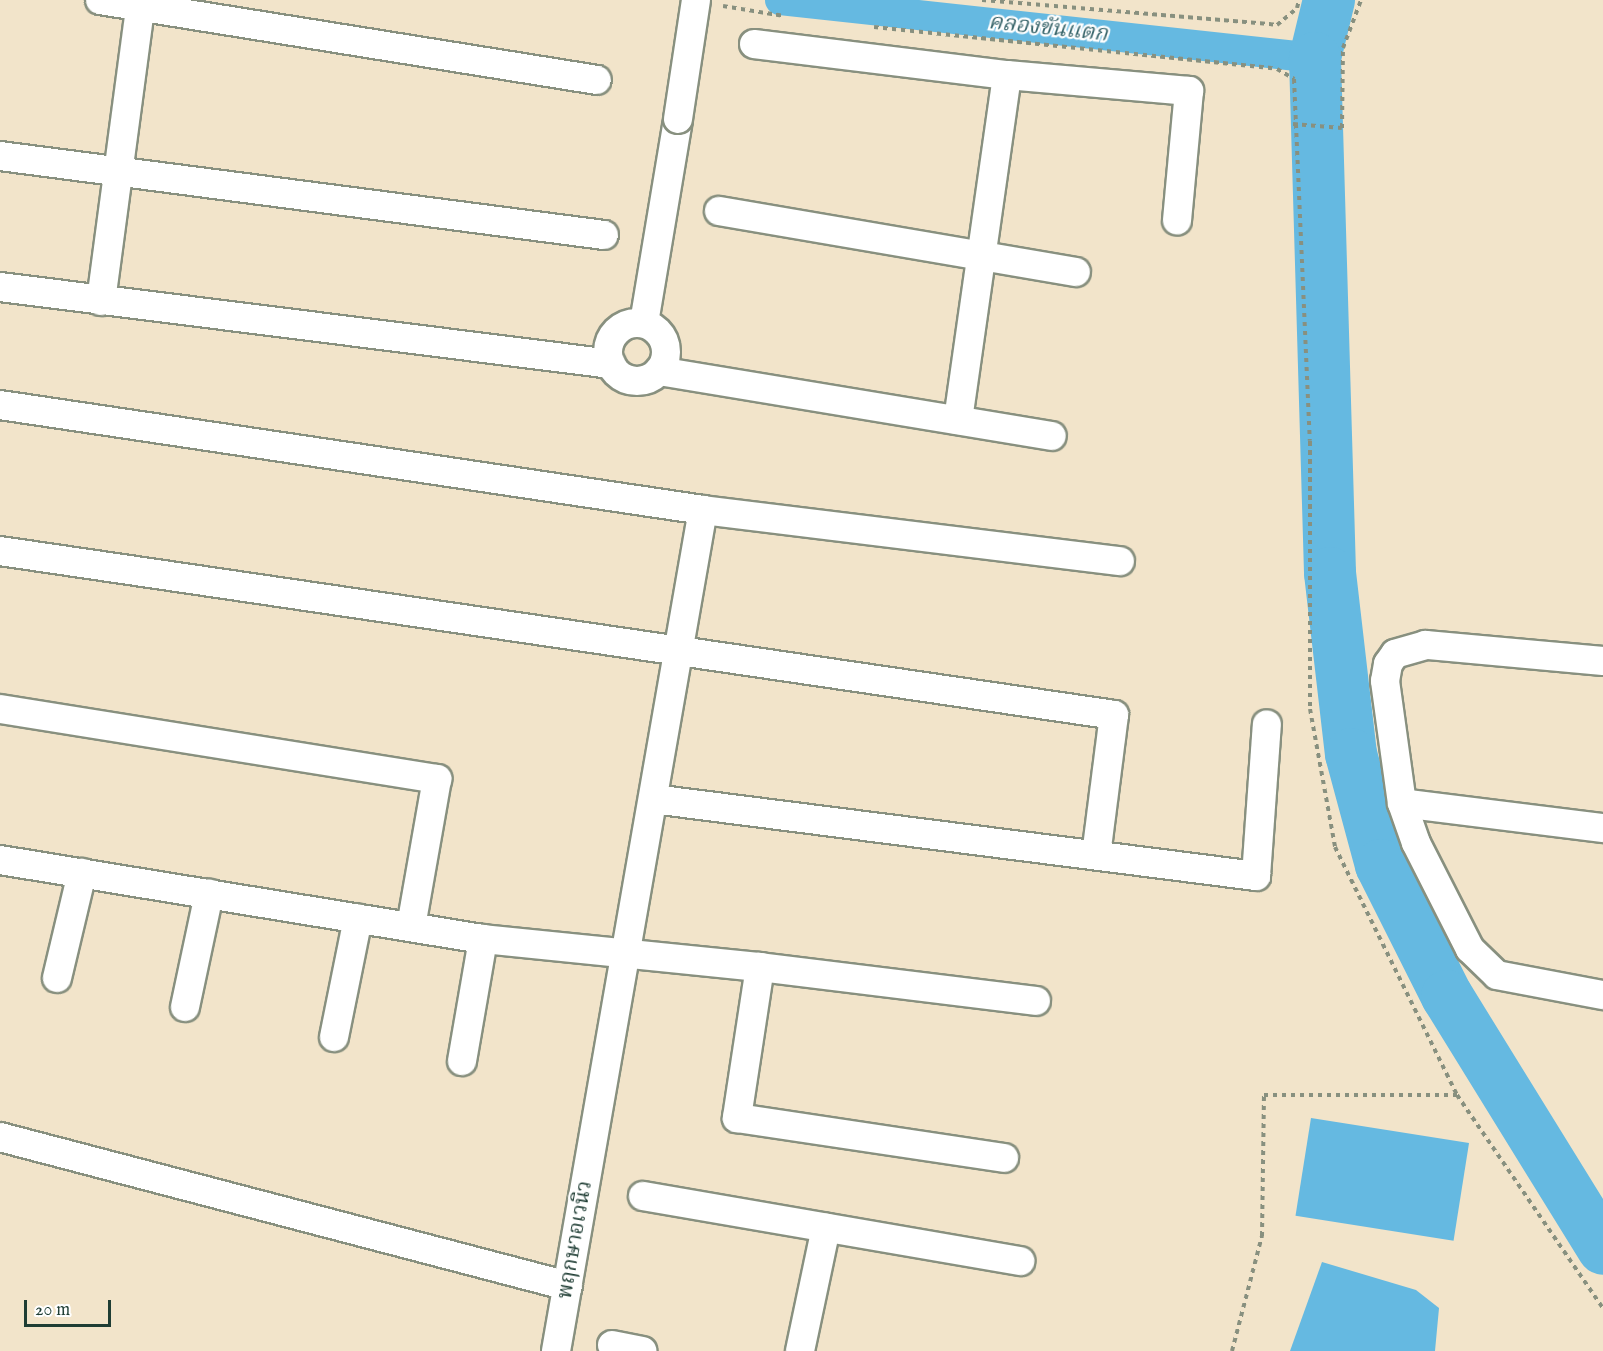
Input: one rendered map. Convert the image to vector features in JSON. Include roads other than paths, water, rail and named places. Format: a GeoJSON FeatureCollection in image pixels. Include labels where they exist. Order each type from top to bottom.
{"type":"FeatureCollection","features":[{"type":"Feature","properties":{"kind":"street"},"geometry":{"type":"LineString","coordinates":[[100,0],[597,80]]}},
{"type":"Feature","properties":{"kind":"street"},"geometry":{"type":"LineString","coordinates":[[644,323],[678,119],[706,3]]}},
{"type":"Feature","properties":{"kind":"street"},"geometry":{"type":"LineString","coordinates":[[101,301],[120,172],[140,8]]}},
{"type":"Feature","properties":{"kind":"street"},"geometry":{"type":"LineString","coordinates":[[754,44],[1007,75],[1189,91],[1177,220]]}},
{"type":"Feature","properties":{"kind":"street"},"geometry":{"type":"LineString","coordinates":[[958,420],[1007,75]]}},
{"type":"Feature","properties":{"kind":"street"},"geometry":{"type":"LineString","coordinates":[[0,156],[604,235]]}},
{"type":"Feature","properties":{"kind":"street"},"geometry":{"type":"LineString","coordinates":[[719,211],[1076,272]]}},
{"type":"Feature","properties":{"kind":"street"},"geometry":{"type":"LineString","coordinates":[[0,287],[611,364],[624,377],[633,380],[652,377],[659,371],[665,362],[665,343],[660,334],[644,323],[618,330],[609,346],[611,364]]}},
{"type":"Feature","properties":{"kind":"street"},"geometry":{"type":"LineString","coordinates":[[659,371],[1052,436]]}},
{"type":"Feature","properties":{"kind":"street"},"geometry":{"type":"LineString","coordinates":[[0,405],[703,510],[1120,561]]}},
{"type":"Feature","properties":{"kind":"street","name":"พฤกษาอเวนิว"},"geometry":{"type":"LineString","coordinates":[[556,1351],[597,1130],[703,510]]}},
{"type":"Feature","properties":{"kind":"street"},"geometry":{"type":"LineString","coordinates":[[0,551],[679,649],[1114,716],[1096,855]]}},
{"type":"Feature","properties":{"kind":"street"},"geometry":{"type":"LineString","coordinates":[[1603,661],[1426,645],[1395,654],[1388,664],[1385,681],[1402,803],[1416,843],[1470,949],[1483,965],[1497,975],[1603,995]]}},
{"type":"Feature","properties":{"kind":"street"},"geometry":{"type":"LineString","coordinates":[[0,709],[437,779],[411,927]]}},
{"type":"Feature","properties":{"kind":"street"},"geometry":{"type":"LineString","coordinates":[[653,799],[1256,876],[1267,724]]}},
{"type":"Feature","properties":{"kind":"street"},"geometry":{"type":"LineString","coordinates":[[1402,803],[1603,828]]}},
{"type":"Feature","properties":{"kind":"street"},"geometry":{"type":"LineString","coordinates":[[0,860],[483,939],[760,967],[1036,1001]]}},
{"type":"Feature","properties":{"kind":"street"},"geometry":{"type":"LineString","coordinates":[[57,978],[82,873]]}},
{"type":"Feature","properties":{"kind":"street"},"geometry":{"type":"LineString","coordinates":[[185,1007],[209,894]]}},
{"type":"Feature","properties":{"kind":"street"},"geometry":{"type":"LineString","coordinates":[[334,1037],[358,918]]}},
{"type":"Feature","properties":{"kind":"street"},"geometry":{"type":"LineString","coordinates":[[462,1061],[483,939]]}},
{"type":"Feature","properties":{"kind":"street"},"geometry":{"type":"LineString","coordinates":[[760,967],[737,1118],[1004,1158]]}},
{"type":"Feature","properties":{"kind":"street"},"geometry":{"type":"LineString","coordinates":[[0,1137],[568,1287]]}},
{"type":"Feature","properties":{"kind":"street"},"geometry":{"type":"LineString","coordinates":[[643,1196],[1020,1261]]}},
{"type":"Feature","properties":{"kind":"street"},"geometry":{"type":"LineString","coordinates":[[800,1351],[826,1228]]}},
{"type":"Feature","properties":{"kind":"street"},"geometry":{"type":"LineString","coordinates":[[612,1345],[642,1351]]}},
{"type":"Feature","properties":{"kind":"water"},"geometry":{"type":"Polygon","coordinates":[[[1311,1118],[1469,1143],[1454,1241],[1296,1216],[1311,1118]]]}},
{"type":"Feature","properties":{"kind":"water"},"geometry":{"type":"Polygon","coordinates":[[[1322,1262],[1416,1290],[1439,1308],[1435,1351],[1290,1351],[1322,1262]]]}},
{"type":"Feature","properties":{"kind":"waterway","name":"คลองขันแตก"},"geometry":{"type":"LineString","coordinates":[[780,0],[1315,58]]}},
{"type":"Feature","properties":{"kind":"waterway"},"geometry":{"type":"LineString","coordinates":[[1329,0],[1315,58],[1330,573],[1351,754],[1381,865],[1447,996],[1603,1249]]}}]}
